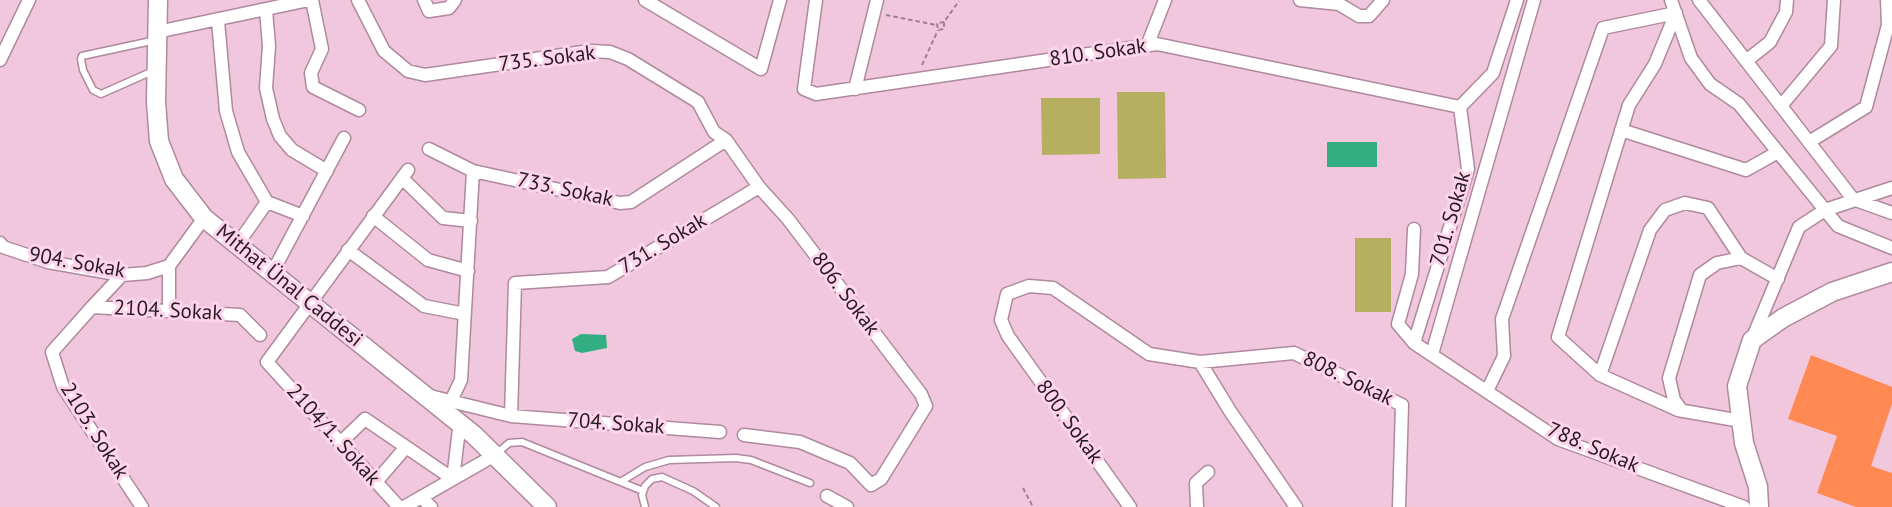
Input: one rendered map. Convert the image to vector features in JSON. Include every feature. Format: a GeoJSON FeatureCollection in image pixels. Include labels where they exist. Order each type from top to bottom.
{"type":"FeatureCollection","features":[{"type":"Feature","properties":{"kind":"main road","name":"Mithat Ünal Caddesi"},"geometry":{"type":"LineString","coordinates":[[158,0],[156,70],[159,141],[174,179],[204,218],[462,424],[547,507]]}},
{"type":"Feature","properties":{"kind":"main road"},"geometry":{"type":"LineString","coordinates":[[1759,507],[1758,487],[1744,443],[1737,386],[1752,340],[1783,318],[1832,292],[1892,272]]}},
{"type":"Feature","properties":{"kind":"street"},"geometry":{"type":"LineString","coordinates":[[0,60],[29,0]]}},
{"type":"Feature","properties":{"kind":"street"},"geometry":{"type":"LineString","coordinates":[[157,36],[310,0],[322,49],[311,73],[313,87],[359,110]]}},
{"type":"Feature","properties":{"kind":"street","name":"735. Sokak"},"geometry":{"type":"LineString","coordinates":[[358,0],[384,51],[408,71],[425,75],[590,51],[610,52],[628,59],[698,102],[714,132],[726,140],[759,187]]}},
{"type":"Feature","properties":{"kind":"street"},"geometry":{"type":"LineString","coordinates":[[424,0],[429,11],[452,4]]}},
{"type":"Feature","properties":{"kind":"street"},"geometry":{"type":"LineString","coordinates":[[645,0],[761,69],[780,0]]}},
{"type":"Feature","properties":{"kind":"street","name":"810. Sokak"},"geometry":{"type":"LineString","coordinates":[[816,0],[804,89],[816,94],[1157,44],[1461,108]]}},
{"type":"Feature","properties":{"kind":"street"},"geometry":{"type":"LineString","coordinates":[[1147,46],[1165,0]]}},
{"type":"Feature","properties":{"kind":"street"},"geometry":{"type":"LineString","coordinates":[[1300,0],[1339,4],[1359,16],[1369,16],[1383,0]]}},
{"type":"Feature","properties":{"kind":"street"},"geometry":{"type":"LineString","coordinates":[[1461,108],[1493,73],[1517,0]]}},
{"type":"Feature","properties":{"kind":"street","name":"701. Sokak"},"geometry":{"type":"LineString","coordinates":[[1432,354],[1534,0]]}},
{"type":"Feature","properties":{"kind":"street"},"geometry":{"type":"LineString","coordinates":[[1671,0],[1691,58],[1710,84],[1739,104],[1838,226],[1892,248]]}},
{"type":"Feature","properties":{"kind":"street"},"geometry":{"type":"LineString","coordinates":[[1699,0],[1853,199],[1892,213]]}},
{"type":"Feature","properties":{"kind":"street"},"geometry":{"type":"LineString","coordinates":[[1746,61],[1770,42],[1786,12],[1787,0]]}},
{"type":"Feature","properties":{"kind":"street"},"geometry":{"type":"LineString","coordinates":[[1781,106],[1831,46],[1834,0]]}},
{"type":"Feature","properties":{"kind":"street"},"geometry":{"type":"LineString","coordinates":[[1809,142],[1866,107],[1888,25],[1887,0]]}},
{"type":"Feature","properties":{"kind":"street"},"geometry":{"type":"LineString","coordinates":[[855,88],[876,6]]}},
{"type":"Feature","properties":{"kind":"street"},"geometry":{"type":"LineString","coordinates":[[266,10],[269,46],[266,88],[273,118],[280,136],[292,150],[327,171]]}},
{"type":"Feature","properties":{"kind":"street"},"geometry":{"type":"LineString","coordinates":[[1676,13],[1655,64],[1629,105],[1558,337],[1600,375],[1682,411],[1742,420]]}},
{"type":"Feature","properties":{"kind":"street"},"geometry":{"type":"LineString","coordinates":[[1487,391],[1504,356],[1502,319],[1603,28],[1676,13]]}},
{"type":"Feature","properties":{"kind":"street"},"geometry":{"type":"LineString","coordinates":[[218,21],[226,111],[238,152],[267,202],[303,216]]}},
{"type":"Feature","properties":{"kind":"street","name":"701. Sokak"},"geometry":{"type":"LineString","coordinates":[[1414,343],[1468,169],[1461,108]]}},
{"type":"Feature","properties":{"kind":"street"},"geometry":{"type":"LineString","coordinates":[[1621,130],[1746,170],[1779,152]]}},
{"type":"Feature","properties":{"kind":"street"},"geometry":{"type":"LineString","coordinates":[[272,273],[344,138]]}},
{"type":"Feature","properties":{"kind":"street","name":"733. Sokak"},"geometry":{"type":"LineString","coordinates":[[429,149],[473,171],[620,202],[631,202],[726,140]]}},
{"type":"Feature","properties":{"kind":"street"},"geometry":{"type":"LineString","coordinates":[[453,479],[462,424],[451,401],[461,380],[473,171]]}},
{"type":"Feature","properties":{"kind":"street"},"geometry":{"type":"LineString","coordinates":[[309,302],[405,174],[443,218],[471,221]]}},
{"type":"Feature","properties":{"kind":"street","name":"806. Sokak"},"geometry":{"type":"LineString","coordinates":[[744,435],[800,442],[850,464],[871,485],[881,478],[926,406],[914,384],[788,219],[759,187]]}},
{"type":"Feature","properties":{"kind":"street","name":"731. Sokak"},"geometry":{"type":"LineString","coordinates":[[511,416],[515,282],[608,277],[759,187]]}},
{"type":"Feature","properties":{"kind":"street"},"geometry":{"type":"LineString","coordinates":[[1752,340],[1799,227],[1825,210],[1892,188]]}},
{"type":"Feature","properties":{"kind":"street"},"geometry":{"type":"LineString","coordinates":[[237,246],[267,202]]}},
{"type":"Feature","properties":{"kind":"street"},"geometry":{"type":"LineString","coordinates":[[1600,375],[1650,230],[1665,210],[1685,202],[1708,208],[1741,258],[1778,279]]}},
{"type":"Feature","properties":{"kind":"street"},"geometry":{"type":"LineString","coordinates":[[374,216],[428,260],[468,271]]}},
{"type":"Feature","properties":{"kind":"street"},"geometry":{"type":"LineString","coordinates":[[170,311],[169,266],[204,218]]}},
{"type":"Feature","properties":{"kind":"street","name":"788. Sokak"},"geometry":{"type":"LineString","coordinates":[[1414,229],[1412,274],[1398,324],[1414,343],[1558,439],[1744,507]]}},
{"type":"Feature","properties":{"kind":"street","name":"904. Sokak"},"geometry":{"type":"LineString","coordinates":[[0,243],[3,247],[48,262],[122,275],[147,273],[169,266]]}},
{"type":"Feature","properties":{"kind":"street"},"geometry":{"type":"LineString","coordinates":[[348,250],[424,306],[465,314]]}},
{"type":"Feature","properties":{"kind":"street"},"geometry":{"type":"LineString","coordinates":[[1682,411],[1674,399],[1669,378],[1700,275],[1718,263],[1741,258]]}},
{"type":"Feature","properties":{"kind":"street"},"geometry":{"type":"LineString","coordinates":[[92,307],[122,275]]}},
{"type":"Feature","properties":{"kind":"street","name":"800. Sokak"},"geometry":{"type":"LineString","coordinates":[[1130,507],[1008,336],[1001,320],[1007,294],[1029,286],[1053,288],[1149,354],[1200,362]]}},
{"type":"Feature","properties":{"kind":"street","name":"2104/1. Sokak"},"geometry":{"type":"LineString","coordinates":[[309,302],[267,362],[399,507]]}},
{"type":"Feature","properties":{"kind":"street","name":"2104. Sokak"},"geometry":{"type":"LineString","coordinates":[[52,352],[92,307],[240,315],[260,335]]}},
{"type":"Feature","properties":{"kind":"street","name":"2103. Sokak"},"geometry":{"type":"LineString","coordinates":[[52,352],[63,387],[142,507]]}},
{"type":"Feature","properties":{"kind":"street","name":"808. Sokak"},"geometry":{"type":"LineString","coordinates":[[1200,362],[1294,353],[1402,405],[1399,507]]}},
{"type":"Feature","properties":{"kind":"street"},"geometry":{"type":"LineString","coordinates":[[1200,362],[1230,411],[1296,507]]}},
{"type":"Feature","properties":{"kind":"street","name":"704. Sokak"},"geometry":{"type":"LineString","coordinates":[[426,395],[511,416],[720,432]]}},
{"type":"Feature","properties":{"kind":"street"},"geometry":{"type":"LineString","coordinates":[[340,443],[365,419],[453,479]]}},
{"type":"Feature","properties":{"kind":"street"},"geometry":{"type":"LineString","coordinates":[[376,482],[406,447]]}},
{"type":"Feature","properties":{"kind":"street"},"geometry":{"type":"LineString","coordinates":[[404,507],[495,455]]}},
{"type":"Feature","properties":{"kind":"street"},"geometry":{"type":"LineString","coordinates":[[1197,507],[1196,483],[1208,472]]}},
{"type":"Feature","properties":{"kind":"street"},"geometry":{"type":"LineString","coordinates":[[827,496],[847,507]]}},
{"type":"Feature","properties":{"kind":"street"},"geometry":{"type":"LineString","coordinates":[[421,497],[431,507]]}},
{"type":"Feature","properties":{"kind":"lane"},"geometry":{"type":"LineString","coordinates":[[156,70],[101,94],[93,90],[81,62],[82,56],[157,36]]}},
{"type":"Feature","properties":{"kind":"lane"},"geometry":{"type":"LineString","coordinates":[[495,455],[509,443],[522,442],[643,490]]}},
{"type":"Feature","properties":{"kind":"lane"},"geometry":{"type":"LineString","coordinates":[[622,481],[645,467],[669,460],[736,458],[751,460],[810,483]]}},
{"type":"Feature","properties":{"kind":"lane"},"geometry":{"type":"LineString","coordinates":[[645,507],[643,490],[652,479],[667,478],[693,490],[716,507]]}},
{"type":"Feature","properties":{"kind":"path"},"geometry":{"type":"LineString","coordinates":[[876,6],[936,25],[944,22],[959,1]]}},
{"type":"Feature","properties":{"kind":"path"},"geometry":{"type":"LineString","coordinates":[[915,80],[939,30],[944,29],[944,22]]}},
{"type":"Feature","properties":{"kind":"path"},"geometry":{"type":"LineString","coordinates":[[936,25],[939,30]]}},
{"type":"Feature","properties":{"kind":"path"},"geometry":{"type":"LineString","coordinates":[[1023,488],[1033,507]]}},
{"type":"Feature","properties":{"kind":"shaded area"},"geometry":{"type":"Polygon","coordinates":[[[1117,92],[1165,92],[1166,178],[1118,179],[1117,92]]]}},
{"type":"Feature","properties":{"kind":"shaded area"},"geometry":{"type":"Polygon","coordinates":[[[1041,98],[1100,98],[1100,154],[1042,155],[1041,98]]]}},
{"type":"Feature","properties":{"kind":"shaded area"},"geometry":{"type":"Polygon","coordinates":[[[1327,142],[1377,142],[1377,167],[1327,167],[1327,142]]]}},
{"type":"Feature","properties":{"kind":"shaded area"},"geometry":{"type":"Polygon","coordinates":[[[1355,238],[1391,238],[1391,312],[1355,312],[1355,238]]]}},
{"type":"Feature","properties":{"kind":"shaded area"},"geometry":{"type":"Polygon","coordinates":[[[581,334],[606,335],[607,348],[582,353],[575,351],[572,339],[581,334]]]}},
{"type":"Feature","properties":{"kind":"building"},"geometry":{"type":"Polygon","coordinates":[[[1811,355],[1892,387],[1892,404],[1871,466],[1892,473],[1892,507],[1856,507],[1817,493],[1837,436],[1788,419],[1811,355]]]}}]}
